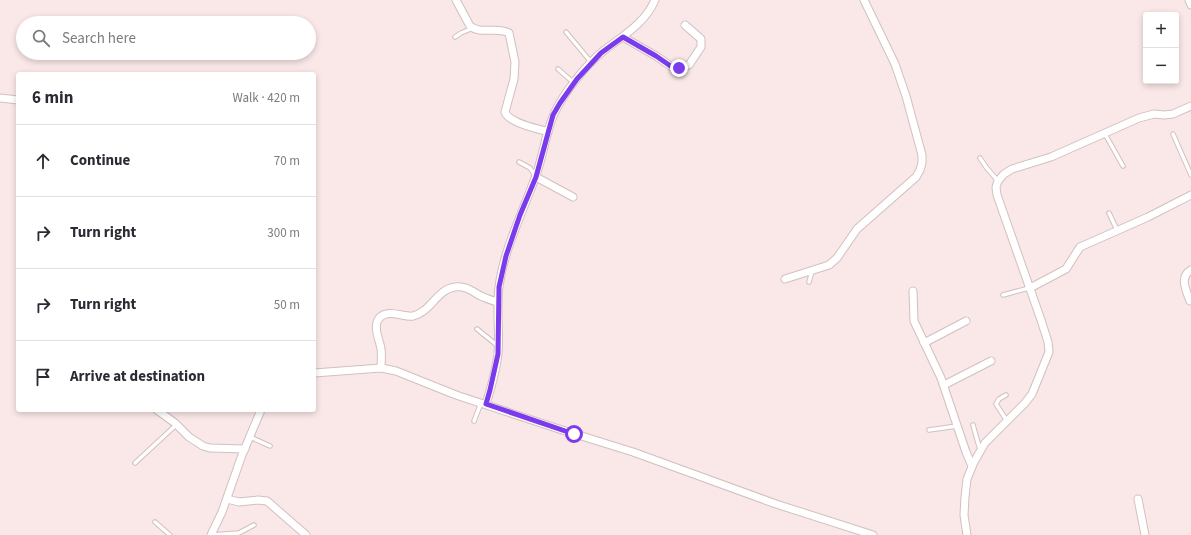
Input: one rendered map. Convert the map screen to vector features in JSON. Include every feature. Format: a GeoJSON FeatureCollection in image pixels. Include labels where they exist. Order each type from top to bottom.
{"type":"FeatureCollection","features":[{"type":"Feature","properties":{"kind":"street"},"geometry":{"type":"LineString","coordinates":[[456,0],[472,28],[485,31],[504,30],[509,33],[515,62],[514,79],[505,112],[506,116],[514,121],[548,132]]}},
{"type":"Feature","properties":{"kind":"street"},"geometry":{"type":"LineString","coordinates":[[483,403],[490,390],[498,354],[499,287],[506,256],[520,215],[536,177],[553,115],[574,83],[601,53],[641,22],[656,0]]}},
{"type":"Feature","properties":{"kind":"street"},"geometry":{"type":"LineString","coordinates":[[785,279],[830,265],[837,258],[857,229],[916,177],[922,163],[918,137],[895,64],[864,0]]}},
{"type":"Feature","properties":{"kind":"street"},"geometry":{"type":"LineString","coordinates":[[1189,0],[1191,5]]}},
{"type":"Feature","properties":{"kind":"street"},"geometry":{"type":"LineString","coordinates":[[623,37],[672,67],[683,67],[689,65],[699,51],[701,45],[700,38],[685,25]]}},
{"type":"Feature","properties":{"kind":"street"},"geometry":{"type":"LineString","coordinates":[[0,98],[16,100]]}},
{"type":"Feature","properties":{"kind":"street"},"geometry":{"type":"LineString","coordinates":[[967,535],[964,515],[967,479],[972,466],[985,443],[1032,394],[1049,352],[1048,342],[997,195],[996,187],[998,181],[1004,174],[1012,169],[1051,157],[1147,115],[1173,114],[1191,106]]}},
{"type":"Feature","properties":{"kind":"street"},"geometry":{"type":"LineString","coordinates":[[536,177],[573,197]]}},
{"type":"Feature","properties":{"kind":"street"},"geometry":{"type":"LineString","coordinates":[[1030,288],[1066,268],[1080,247],[1191,196]]}},
{"type":"Feature","properties":{"kind":"street"},"geometry":{"type":"LineString","coordinates":[[1190,301],[1184,284],[1184,277],[1186,273],[1191,270]]}},
{"type":"Feature","properties":{"kind":"street"},"geometry":{"type":"LineString","coordinates":[[378,368],[381,349],[378,339],[377,322],[381,316],[390,313],[412,317],[420,314],[437,297],[446,290],[455,286],[463,287],[489,300],[498,302]]}},
{"type":"Feature","properties":{"kind":"street"},"geometry":{"type":"LineString","coordinates":[[913,291],[914,321],[944,385],[972,466]]}},
{"type":"Feature","properties":{"kind":"street"},"geometry":{"type":"LineString","coordinates":[[924,343],[966,321]]}},
{"type":"Feature","properties":{"kind":"street"},"geometry":{"type":"LineString","coordinates":[[944,385],[991,362]]}},
{"type":"Feature","properties":{"kind":"street"},"geometry":{"type":"LineString","coordinates":[[316,373],[378,368],[396,371],[456,395],[633,452],[776,504],[874,535]]}},
{"type":"Feature","properties":{"kind":"street"},"geometry":{"type":"LineString","coordinates":[[160,412],[189,437],[203,446],[210,448],[245,449]]}},
{"type":"Feature","properties":{"kind":"street"},"geometry":{"type":"LineString","coordinates":[[211,535],[227,499],[260,412]]}},
{"type":"Feature","properties":{"kind":"street"},"geometry":{"type":"LineString","coordinates":[[227,499],[239,502],[258,500],[267,501],[306,535]]}},
{"type":"Feature","properties":{"kind":"street"},"geometry":{"type":"LineString","coordinates":[[1138,499],[1145,535]]}},
{"type":"Feature","properties":{"kind":"lane"},"geometry":{"type":"LineString","coordinates":[[455,37],[472,28]]}},
{"type":"Feature","properties":{"kind":"lane"},"geometry":{"type":"LineString","coordinates":[[566,32],[592,63]]}},
{"type":"Feature","properties":{"kind":"lane"},"geometry":{"type":"LineString","coordinates":[[558,69],[574,83]]}},
{"type":"Feature","properties":{"kind":"lane"},"geometry":{"type":"LineString","coordinates":[[1105,134],[1123,166]]}},
{"type":"Feature","properties":{"kind":"lane"},"geometry":{"type":"LineString","coordinates":[[1173,134],[1191,175]]}},
{"type":"Feature","properties":{"kind":"lane"},"geometry":{"type":"LineString","coordinates":[[980,158],[998,181]]}},
{"type":"Feature","properties":{"kind":"lane"},"geometry":{"type":"LineString","coordinates":[[519,162],[530,168],[536,177]]}},
{"type":"Feature","properties":{"kind":"lane"},"geometry":{"type":"LineString","coordinates":[[1109,213],[1117,230]]}},
{"type":"Feature","properties":{"kind":"lane"},"geometry":{"type":"LineString","coordinates":[[809,282],[812,270]]}},
{"type":"Feature","properties":{"kind":"lane"},"geometry":{"type":"LineString","coordinates":[[1003,295],[1030,288]]}},
{"type":"Feature","properties":{"kind":"lane"},"geometry":{"type":"LineString","coordinates":[[477,329],[498,346]]}},
{"type":"Feature","properties":{"kind":"lane"},"geometry":{"type":"LineString","coordinates":[[1006,394],[999,399],[996,404],[1007,421]]}},
{"type":"Feature","properties":{"kind":"lane"},"geometry":{"type":"LineString","coordinates":[[474,421],[483,403]]}},
{"type":"Feature","properties":{"kind":"lane"},"geometry":{"type":"LineString","coordinates":[[135,463],[176,425]]}},
{"type":"Feature","properties":{"kind":"lane"},"geometry":{"type":"LineString","coordinates":[[973,425],[980,451]]}},
{"type":"Feature","properties":{"kind":"lane"},"geometry":{"type":"LineString","coordinates":[[929,430],[958,426]]}},
{"type":"Feature","properties":{"kind":"lane"},"geometry":{"type":"LineString","coordinates":[[250,437],[270,446]]}},
{"type":"Feature","properties":{"kind":"lane"},"geometry":{"type":"LineString","coordinates":[[155,522],[170,535]]}},
{"type":"Feature","properties":{"kind":"lane"},"geometry":{"type":"LineString","coordinates":[[211,535],[239,534],[254,525]]}},
{"type":"Feature","properties":{"kind":"route"},"geometry":{"type":"LineString","coordinates":[[574,434],[486,404],[498,354],[499,287],[506,256],[520,215],[536,177],[553,115],[577,79],[601,53],[623,37],[672,67],[679,68]]}}]}
